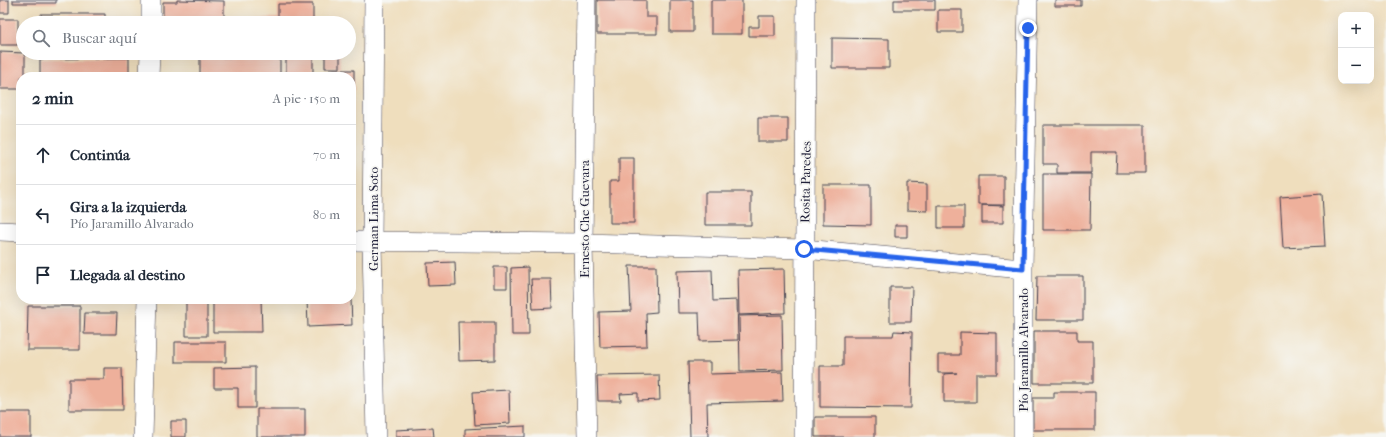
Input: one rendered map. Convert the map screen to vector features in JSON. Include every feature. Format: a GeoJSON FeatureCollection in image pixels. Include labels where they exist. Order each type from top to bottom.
{"type":"FeatureCollection","features":[{"type":"Feature","properties":{"kind":"street"},"geometry":{"type":"LineString","coordinates":[[151,0],[151,16]]}},
{"type":"Feature","properties":{"kind":"street","name":"German Lima Soto"},"geometry":{"type":"LineString","coordinates":[[374,0],[372,242],[376,437]]}},
{"type":"Feature","properties":{"kind":"street","name":"Ernesto Che Guevara"},"geometry":{"type":"LineString","coordinates":[[586,0],[583,243],[587,437]]}},
{"type":"Feature","properties":{"kind":"street","name":"Rosita Paredes"},"geometry":{"type":"LineString","coordinates":[[804,437],[806,0]]}},
{"type":"Feature","properties":{"kind":"street","name":"Pío Jaramillo Alvarado"},"geometry":{"type":"LineString","coordinates":[[1023,437],[1023,269],[1028,0]]}},
{"type":"Feature","properties":{"kind":"street"},"geometry":{"type":"LineString","coordinates":[[149,72],[150,60]]}},
{"type":"Feature","properties":{"kind":"street"},"geometry":{"type":"LineString","coordinates":[[0,231],[16,232]]}},
{"type":"Feature","properties":{"kind":"street"},"geometry":{"type":"LineString","coordinates":[[356,241],[583,243],[804,249],[1023,269]]}},
{"type":"Feature","properties":{"kind":"street"},"geometry":{"type":"LineString","coordinates":[[143,437],[147,304]]}},
{"type":"Feature","properties":{"kind":"building"},"geometry":{"type":"Polygon","coordinates":[[[0,0],[9,0],[9,13],[0,13],[0,0]]]}},
{"type":"Feature","properties":{"kind":"building"},"geometry":{"type":"Polygon","coordinates":[[[13,0],[56,0],[56,3],[13,3],[13,0]]]}},
{"type":"Feature","properties":{"kind":"building"},"geometry":{"type":"Polygon","coordinates":[[[177,0],[224,1],[224,16],[163,16],[163,2],[177,2],[177,0]]]}},
{"type":"Feature","properties":{"kind":"building"},"geometry":{"type":"Polygon","coordinates":[[[597,0],[646,0],[646,17],[657,17],[657,34],[597,34],[597,0]]]}},
{"type":"Feature","properties":{"kind":"building"},"geometry":{"type":"Polygon","coordinates":[[[670,0],[693,0],[693,32],[670,32],[670,0]]]}},
{"type":"Feature","properties":{"kind":"building"},"geometry":{"type":"Polygon","coordinates":[[[711,0],[742,0],[742,34],[711,34],[711,0]]]}},
{"type":"Feature","properties":{"kind":"building"},"geometry":{"type":"Polygon","coordinates":[[[894,0],[935,0],[935,10],[894,10],[894,0]]]}},
{"type":"Feature","properties":{"kind":"building"},"geometry":{"type":"Polygon","coordinates":[[[1055,0],[1081,0],[1081,6],[1055,6],[1055,0]]]}},
{"type":"Feature","properties":{"kind":"building"},"geometry":{"type":"Polygon","coordinates":[[[278,4],[313,4],[313,16],[278,16],[278,4]]]}},
{"type":"Feature","properties":{"kind":"building"},"geometry":{"type":"Polygon","coordinates":[[[938,10],[962,10],[962,32],[938,32],[938,10]]]}},
{"type":"Feature","properties":{"kind":"building"},"geometry":{"type":"Polygon","coordinates":[[[41,14],[105,14],[105,16],[41,16],[41,14]]]}},
{"type":"Feature","properties":{"kind":"building"},"geometry":{"type":"Polygon","coordinates":[[[759,16],[775,16],[775,36],[749,36],[749,27],[759,27],[759,16]]]}},
{"type":"Feature","properties":{"kind":"building"},"geometry":{"type":"Polygon","coordinates":[[[0,19],[16,19],[16,45],[0,45],[0,19]]]}},
{"type":"Feature","properties":{"kind":"building"},"geometry":{"type":"Polygon","coordinates":[[[832,38],[889,39],[889,68],[832,68],[832,38]]]}},
{"type":"Feature","properties":{"kind":"building"},"geometry":{"type":"Polygon","coordinates":[[[0,52],[16,53],[16,60],[25,60],[25,72],[16,72],[16,89],[0,89],[0,52]]]}},
{"type":"Feature","properties":{"kind":"building"},"geometry":{"type":"Polygon","coordinates":[[[40,60],[129,60],[129,72],[40,72],[40,60]]]}},
{"type":"Feature","properties":{"kind":"building"},"geometry":{"type":"Polygon","coordinates":[[[200,60],[280,60],[280,72],[200,72],[200,60]]]}},
{"type":"Feature","properties":{"kind":"building"},"geometry":{"type":"Polygon","coordinates":[[[286,60],[313,60],[313,72],[286,72],[286,60]]]}},
{"type":"Feature","properties":{"kind":"building"},"geometry":{"type":"Polygon","coordinates":[[[325,60],[340,60],[340,68],[325,68],[325,60]]]}},
{"type":"Feature","properties":{"kind":"building"},"geometry":{"type":"Polygon","coordinates":[[[333,70],[354,70],[354,72],[333,72],[333,70]]]}},
{"type":"Feature","properties":{"kind":"building"},"geometry":{"type":"Polygon","coordinates":[[[758,118],[788,118],[788,142],[758,142],[758,118]]]}},
{"type":"Feature","properties":{"kind":"building"},"geometry":{"type":"Polygon","coordinates":[[[1043,125],[1145,125],[1145,173],[1116,173],[1117,152],[1091,152],[1091,173],[1057,173],[1057,164],[1043,164],[1043,125]]]}},
{"type":"Feature","properties":{"kind":"building"},"geometry":{"type":"Polygon","coordinates":[[[619,158],[634,158],[634,223],[610,223],[610,181],[619,181],[619,158]]]}},
{"type":"Feature","properties":{"kind":"building"},"geometry":{"type":"Polygon","coordinates":[[[1043,174],[1091,174],[1090,230],[1043,230],[1043,174]]]}},
{"type":"Feature","properties":{"kind":"building"},"geometry":{"type":"Polygon","coordinates":[[[978,176],[1004,176],[1004,205],[978,205],[978,176]]]}},
{"type":"Feature","properties":{"kind":"building"},"geometry":{"type":"Polygon","coordinates":[[[907,183],[927,184],[927,211],[907,210],[907,183]]]}},
{"type":"Feature","properties":{"kind":"building"},"geometry":{"type":"Polygon","coordinates":[[[823,185],[871,185],[871,225],[823,224],[823,185]]]}},
{"type":"Feature","properties":{"kind":"building"},"geometry":{"type":"Polygon","coordinates":[[[705,192],[751,192],[751,225],[705,225],[705,192]]]}},
{"type":"Feature","properties":{"kind":"building"},"geometry":{"type":"Polygon","coordinates":[[[1322,194],[1325,246],[1283,248],[1280,197],[1322,194]]]}},
{"type":"Feature","properties":{"kind":"building"},"geometry":{"type":"Polygon","coordinates":[[[982,205],[1003,206],[1003,223],[982,223],[982,205]]]}},
{"type":"Feature","properties":{"kind":"building"},"geometry":{"type":"Polygon","coordinates":[[[938,206],[964,206],[964,228],[938,228],[938,206]]]}},
{"type":"Feature","properties":{"kind":"building"},"geometry":{"type":"Polygon","coordinates":[[[895,225],[907,225],[907,237],[895,237],[895,225]]]}},
{"type":"Feature","properties":{"kind":"building"},"geometry":{"type":"Polygon","coordinates":[[[455,262],[456,285],[428,286],[427,263],[455,262]]]}},
{"type":"Feature","properties":{"kind":"building"},"geometry":{"type":"Polygon","coordinates":[[[629,266],[656,266],[657,312],[646,313],[647,346],[600,347],[599,312],[631,311],[629,266]]]}},
{"type":"Feature","properties":{"kind":"building"},"geometry":{"type":"Polygon","coordinates":[[[494,267],[507,267],[507,288],[494,288],[494,267]]]}},
{"type":"Feature","properties":{"kind":"building"},"geometry":{"type":"Polygon","coordinates":[[[528,267],[529,335],[512,335],[511,268],[528,267]]]}},
{"type":"Feature","properties":{"kind":"building"},"geometry":{"type":"Polygon","coordinates":[[[784,269],[785,313],[739,315],[738,270],[784,269]]]}},
{"type":"Feature","properties":{"kind":"building"},"geometry":{"type":"Polygon","coordinates":[[[712,270],[713,301],[737,300],[738,340],[700,341],[699,313],[678,313],[677,271],[712,270]]]}},
{"type":"Feature","properties":{"kind":"building"},"geometry":{"type":"Polygon","coordinates":[[[1037,276],[1083,276],[1083,320],[1036,320],[1037,276]]]}},
{"type":"Feature","properties":{"kind":"building"},"geometry":{"type":"Polygon","coordinates":[[[531,279],[551,279],[552,308],[533,309],[531,279]]]}},
{"type":"Feature","properties":{"kind":"building"},"geometry":{"type":"Polygon","coordinates":[[[890,287],[912,287],[911,322],[890,322],[890,287]]]}},
{"type":"Feature","properties":{"kind":"building"},"geometry":{"type":"Polygon","coordinates":[[[186,304],[207,304],[207,336],[186,336],[186,304]]]}},
{"type":"Feature","properties":{"kind":"building"},"geometry":{"type":"Polygon","coordinates":[[[213,304],[261,304],[262,332],[213,332],[213,304]]]}},
{"type":"Feature","properties":{"kind":"building"},"geometry":{"type":"Polygon","coordinates":[[[307,304],[351,304],[352,325],[308,327],[307,304]]]}},
{"type":"Feature","properties":{"kind":"building"},"geometry":{"type":"Polygon","coordinates":[[[28,306],[80,306],[80,350],[27,350],[28,306]]]}},
{"type":"Feature","properties":{"kind":"building"},"geometry":{"type":"Polygon","coordinates":[[[85,313],[117,313],[116,334],[84,334],[85,313]]]}},
{"type":"Feature","properties":{"kind":"building"},"geometry":{"type":"Polygon","coordinates":[[[782,315],[783,370],[740,371],[739,316],[782,315]]]}},
{"type":"Feature","properties":{"kind":"building"},"geometry":{"type":"Polygon","coordinates":[[[458,322],[495,322],[495,360],[459,361],[458,322]]]}},
{"type":"Feature","properties":{"kind":"building"},"geometry":{"type":"Polygon","coordinates":[[[894,331],[912,332],[911,408],[820,407],[820,366],[843,366],[843,336],[893,336],[894,331]]]}},
{"type":"Feature","properties":{"kind":"building"},"geometry":{"type":"Polygon","coordinates":[[[1034,331],[1077,331],[1077,341],[1093,341],[1093,383],[1034,383],[1034,331]]]}},
{"type":"Feature","properties":{"kind":"building"},"geometry":{"type":"Polygon","coordinates":[[[960,332],[997,333],[997,374],[976,374],[976,402],[944,402],[944,374],[957,373],[938,373],[938,355],[960,355],[960,332]]]}},
{"type":"Feature","properties":{"kind":"building"},"geometry":{"type":"Polygon","coordinates":[[[175,342],[226,342],[226,362],[175,362],[175,342]]]}},
{"type":"Feature","properties":{"kind":"building"},"geometry":{"type":"Polygon","coordinates":[[[688,362],[710,362],[710,374],[782,372],[783,401],[707,403],[708,437],[690,437],[688,362]]]}},
{"type":"Feature","properties":{"kind":"building"},"geometry":{"type":"Polygon","coordinates":[[[255,367],[255,408],[238,408],[238,388],[214,388],[214,368],[255,367]]]}},
{"type":"Feature","properties":{"kind":"building"},"geometry":{"type":"Polygon","coordinates":[[[104,368],[122,368],[123,410],[69,410],[69,379],[104,379],[104,368]]]}},
{"type":"Feature","properties":{"kind":"building"},"geometry":{"type":"Polygon","coordinates":[[[659,375],[660,400],[638,401],[638,393],[620,394],[621,401],[598,401],[597,376],[659,375]]]}},
{"type":"Feature","properties":{"kind":"building"},"geometry":{"type":"Polygon","coordinates":[[[509,390],[510,423],[475,425],[473,392],[509,390]]]}},
{"type":"Feature","properties":{"kind":"building"},"geometry":{"type":"Polygon","coordinates":[[[1054,392],[1095,392],[1095,430],[1033,430],[1033,398],[1054,398],[1054,392]]]}},
{"type":"Feature","properties":{"kind":"building"},"geometry":{"type":"Polygon","coordinates":[[[257,409],[305,409],[305,437],[257,437],[257,409]]]}},
{"type":"Feature","properties":{"kind":"building"},"geometry":{"type":"Polygon","coordinates":[[[0,412],[31,412],[31,437],[0,437],[0,412]]]}},
{"type":"Feature","properties":{"kind":"building"},"geometry":{"type":"Polygon","coordinates":[[[815,417],[875,417],[875,437],[815,437],[815,417]]]}},
{"type":"Feature","properties":{"kind":"building"},"geometry":{"type":"Polygon","coordinates":[[[171,421],[186,421],[186,437],[171,437],[171,421]]]}},
{"type":"Feature","properties":{"kind":"building"},"geometry":{"type":"Polygon","coordinates":[[[525,426],[525,437],[465,437],[465,429],[525,426]]]}},
{"type":"Feature","properties":{"kind":"building"},"geometry":{"type":"Polygon","coordinates":[[[433,428],[434,437],[396,437],[396,430],[433,428]]]}},
{"type":"Feature","properties":{"kind":"route"},"geometry":{"type":"LineString","coordinates":[[804,249],[1023,269],[1028,28]]}}]}
